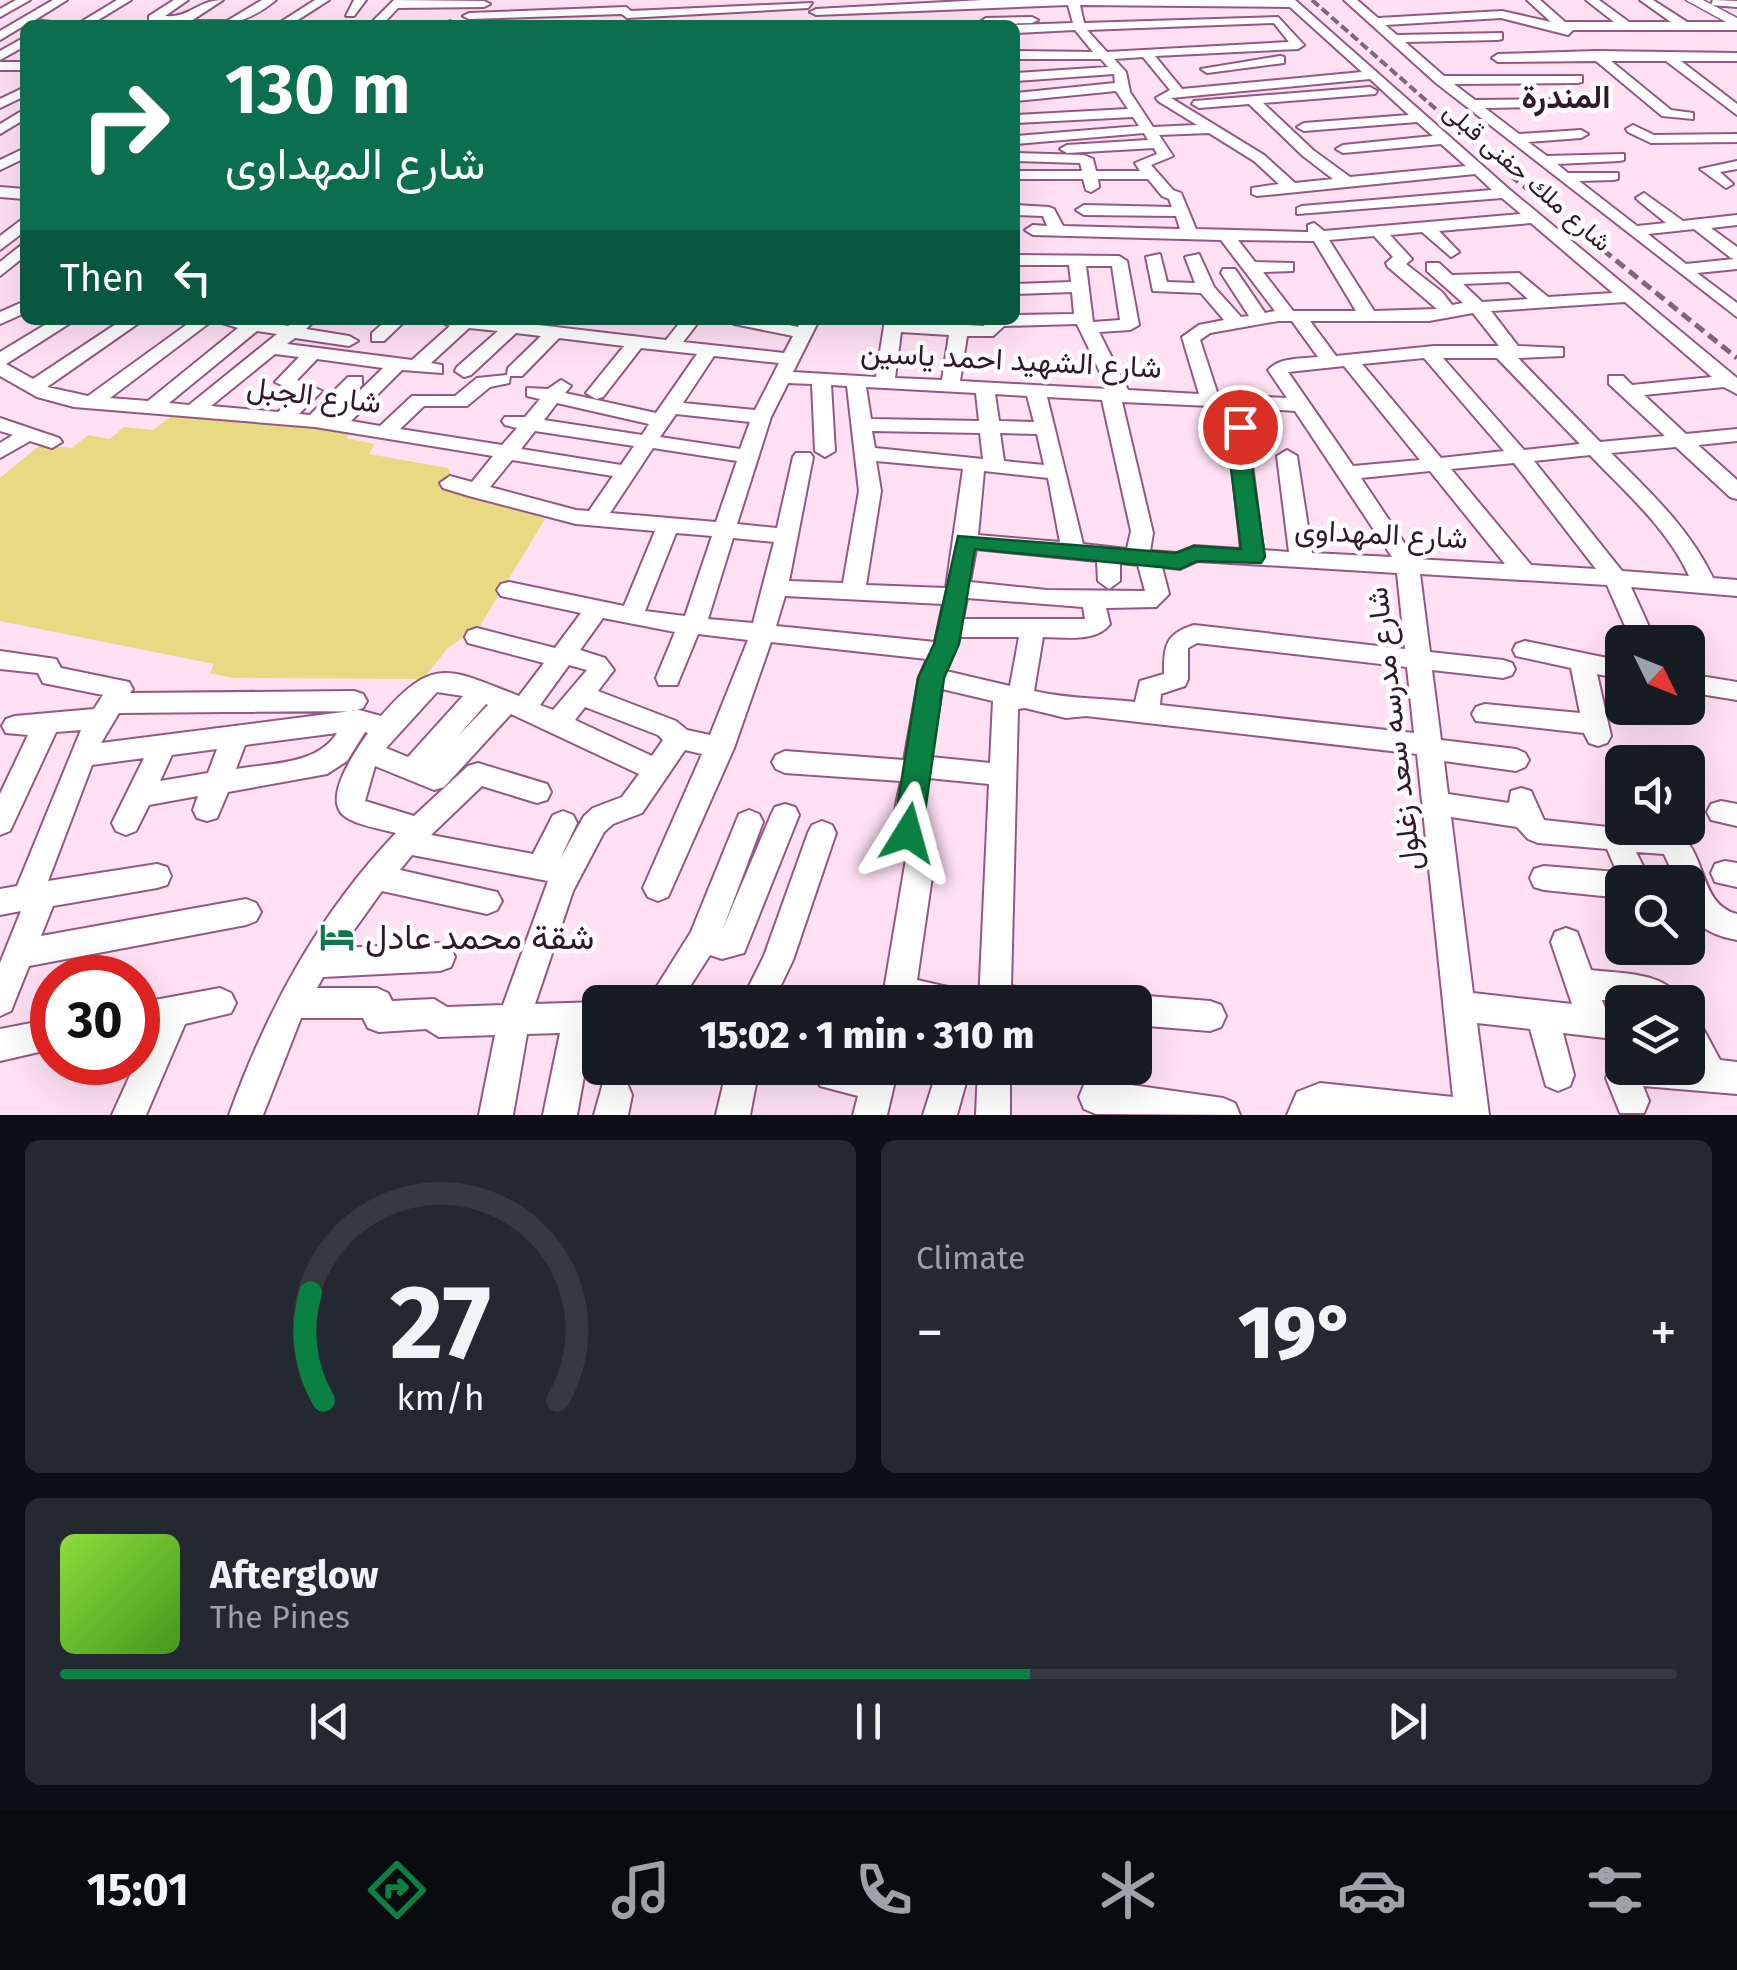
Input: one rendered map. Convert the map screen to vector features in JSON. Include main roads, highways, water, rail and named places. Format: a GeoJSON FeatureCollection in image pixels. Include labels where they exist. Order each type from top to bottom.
{"type":"FeatureCollection","features":[{"type":"Feature","properties":{"kind":"main road"},"geometry":{"type":"LineString","coordinates":[[1693,0],[1737,25]]}},
{"type":"Feature","properties":{"kind":"main road"},"geometry":{"type":"LineString","coordinates":[[1712,2],[1737,16]]}},
{"type":"Feature","properties":{"kind":"railway"},"geometry":{"type":"LineString","coordinates":[[1312,0],[1513,177]]}},
{"type":"Feature","properties":{"kind":"railway"},"geometry":{"type":"LineString","coordinates":[[1510,175],[1737,358]]}},
{"type":"Feature","properties":{"kind":"place","name":"شقة محمد عادل"},"geometry":{"type":"Point","coordinates":[337,937]}},
{"type":"Feature","properties":{"kind":"district","name":"المندرة"},"geometry":{"type":"Point","coordinates":[1566,97]}}]}
